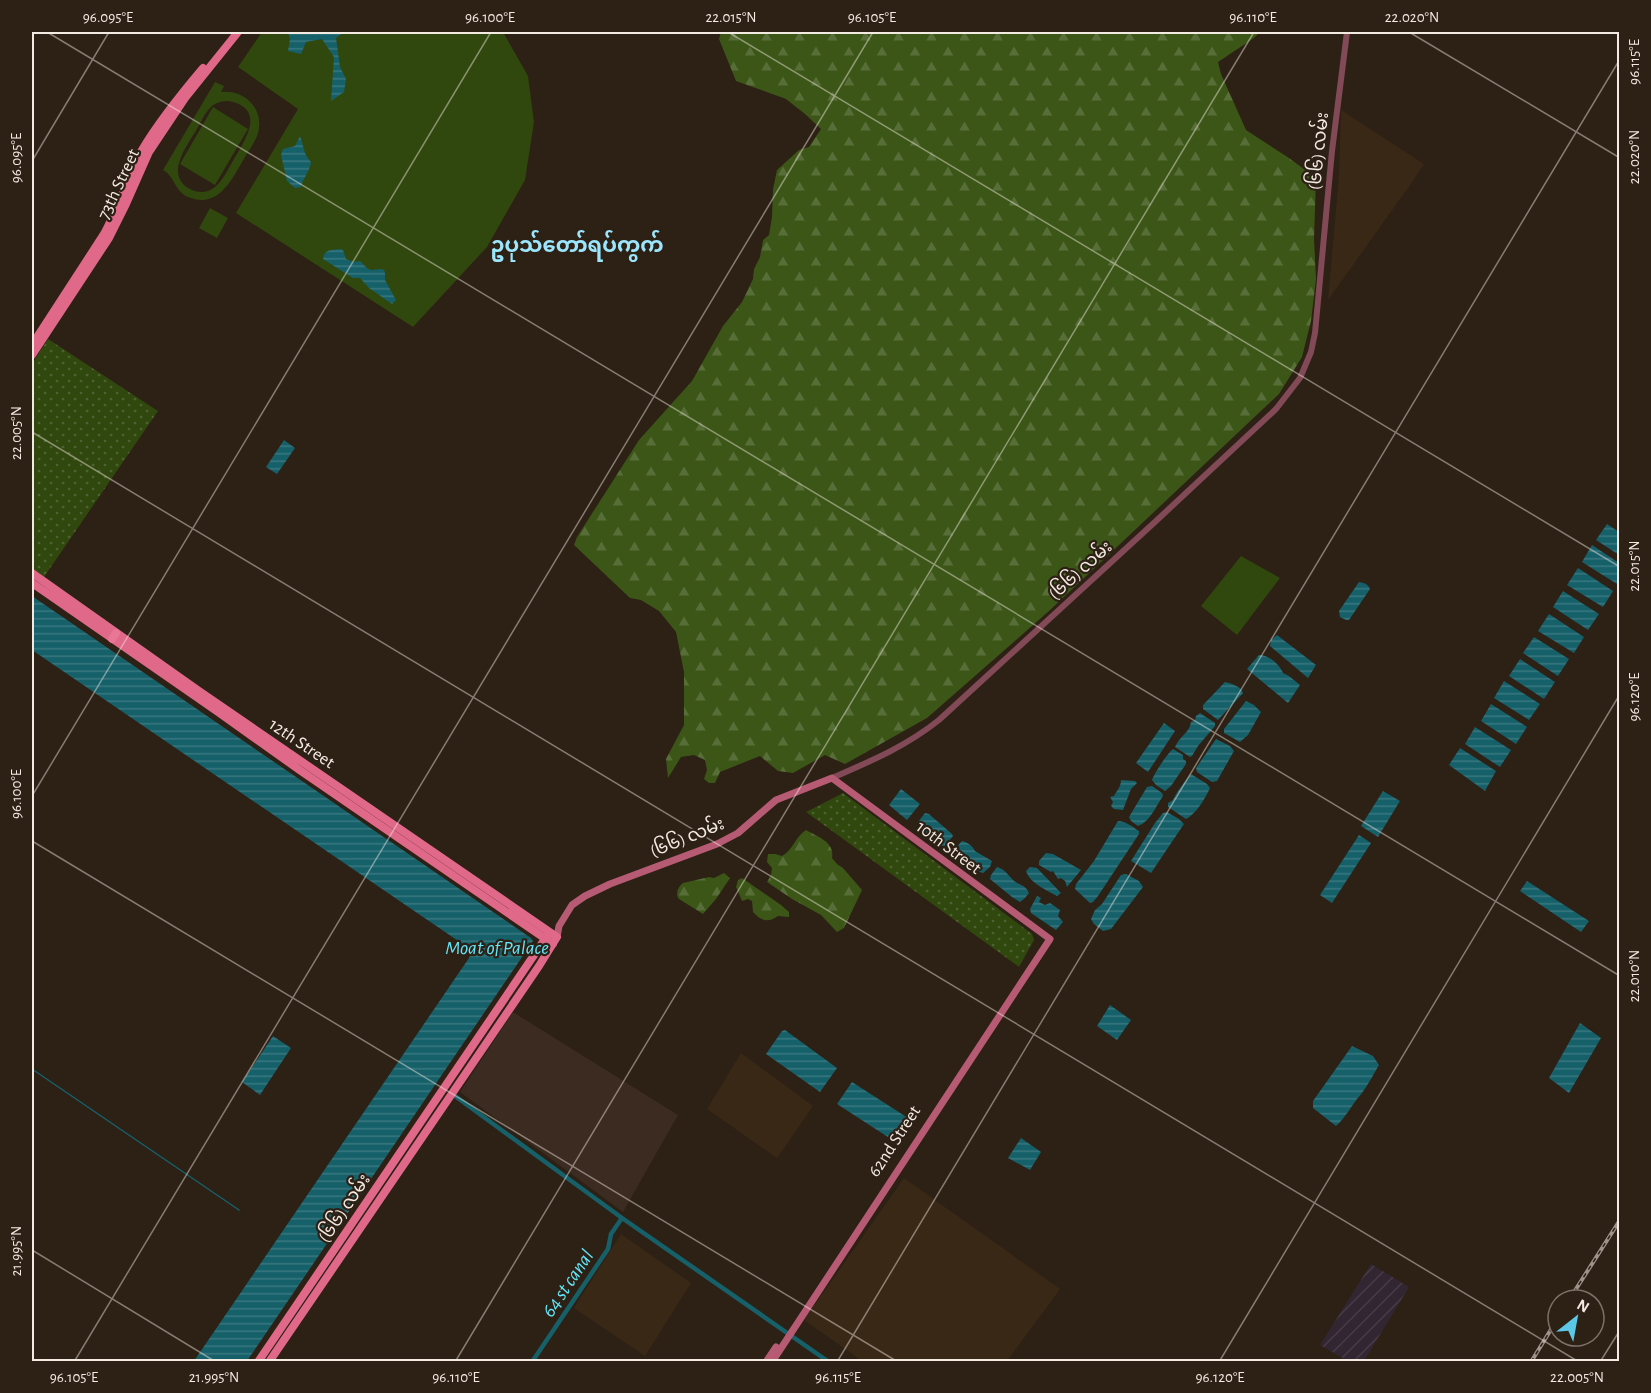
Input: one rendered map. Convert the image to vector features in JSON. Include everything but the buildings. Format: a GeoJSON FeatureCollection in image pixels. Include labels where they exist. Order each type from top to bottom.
{"type":"FeatureCollection","features":[{"type":"Feature","properties":{"kind":"main road","name":"73th Street"},"geometry":{"type":"LineString","coordinates":[[32,345],[104,234],[135,164],[150,138],[180,94],[231,32]]}},
{"type":"Feature","properties":{"kind":"main road","name":"73th Street"},"geometry":{"type":"LineString","coordinates":[[32,355],[109,238],[149,152],[185,98],[238,32]]}},
{"type":"Feature","properties":{"kind":"main road","name":"12th Street"},"geometry":{"type":"LineString","coordinates":[[32,573],[114,636]]}},
{"type":"Feature","properties":{"kind":"main road","name":"12th Street"},"geometry":{"type":"LineString","coordinates":[[32,583],[114,636],[551,938]]}},
{"type":"Feature","properties":{"kind":"main road","name":"(၆၆) လမ်း"},"geometry":{"type":"LineString","coordinates":[[258,1362],[572,905],[585,896],[621,880],[717,844],[738,832],[776,800],[832,778]]}},
{"type":"Feature","properties":{"kind":"main road","name":"10th Street"},"geometry":{"type":"LineString","coordinates":[[832,778],[1048,938]]}},
{"type":"Feature","properties":{"kind":"main road","name":"(၆၆) လမ်း"},"geometry":{"type":"LineString","coordinates":[[269,1362],[539,966],[551,938]]}},
{"type":"Feature","properties":{"kind":"main road","name":"62nd Street"},"geometry":{"type":"LineString","coordinates":[[766,1362],[793,1325],[1048,938]]}},
{"type":"Feature","properties":{"kind":"main road","name":"62nd Street"},"geometry":{"type":"LineString","coordinates":[[772,1362],[785,1337]]}},
{"type":"Feature","properties":{"kind":"street","name":"(၆၆) လမ်း"},"geometry":{"type":"LineString","coordinates":[[832,778],[914,739],[939,720],[1194,486],[1276,409],[1294,387],[1308,360],[1315,333],[1332,151],[1347,32]]}},
{"type":"Feature","properties":{"kind":"shaded area"},"geometry":{"type":"Polygon","coordinates":[[[1341,110],[1424,164],[1328,300],[1339,176],[1341,110]]]}},
{"type":"Feature","properties":{"kind":"shaded area"},"geometry":{"type":"Polygon","coordinates":[[[513,1012],[678,1115],[623,1212],[460,1092],[513,1012]]]}},
{"type":"Feature","properties":{"kind":"shaded area"},"geometry":{"type":"Polygon","coordinates":[[[741,1053],[813,1106],[777,1158],[707,1109],[741,1053]]]}},
{"type":"Feature","properties":{"kind":"shaded area"},"geometry":{"type":"Polygon","coordinates":[[[904,1178],[1060,1289],[1007,1361],[862,1361],[804,1320],[904,1178]]]}},
{"type":"Feature","properties":{"kind":"shaded area"},"geometry":{"type":"Polygon","coordinates":[[[621,1234],[691,1283],[645,1356],[574,1308],[621,1234]]]}},
{"type":"Feature","properties":{"kind":"shaded area"},"geometry":{"type":"Polygon","coordinates":[[[1371,1264],[1409,1287],[1364,1361],[1348,1361],[1320,1345],[1371,1264]]]}},
{"type":"Feature","properties":{"kind":"green space"},"geometry":{"type":"Polygon","coordinates":[[[262,32],[503,32],[528,76],[534,122],[525,180],[487,247],[413,327],[236,213],[298,109],[238,67],[262,32]]]}},
{"type":"Feature","properties":{"kind":"green space"},"geometry":{"type":"Polygon","coordinates":[[[721,32],[1260,32],[1218,62],[1246,130],[1316,178],[1314,239],[1316,279],[1311,321],[1302,357],[1279,394],[1049,611],[927,718],[845,764],[825,755],[793,773],[778,771],[760,756],[720,772],[715,783],[709,783],[704,779],[707,770],[705,760],[694,755],[681,757],[668,778],[666,759],[684,725],[684,672],[676,632],[659,611],[641,600],[630,598],[574,545],[639,440],[692,381],[723,326],[742,302],[753,279],[763,240],[769,235],[777,170],[799,150],[809,147],[821,129],[786,99],[736,81],[719,39],[721,32]]]}},
{"type":"Feature","properties":{"kind":"green space"},"geometry":{"type":"Polygon","coordinates":[[[215,82],[224,86],[221,92],[236,93],[254,106],[259,120],[257,136],[230,181],[218,195],[201,200],[185,196],[163,170],[215,82]],[[229,101],[218,103],[210,108],[203,117],[178,168],[182,183],[190,189],[198,192],[210,190],[219,183],[227,171],[250,126],[247,111],[241,105],[229,101]]]}},
{"type":"Feature","properties":{"kind":"green space"},"geometry":{"type":"Polygon","coordinates":[[[213,107],[248,129],[215,185],[180,164],[213,107]]]}},
{"type":"Feature","properties":{"kind":"green space"},"geometry":{"type":"Polygon","coordinates":[[[210,208],[228,218],[217,238],[199,228],[210,208]]]}},
{"type":"Feature","properties":{"kind":"green space"},"geometry":{"type":"Polygon","coordinates":[[[48,339],[158,411],[44,577],[32,568],[32,364],[48,339]]]}},
{"type":"Feature","properties":{"kind":"green space"},"geometry":{"type":"Polygon","coordinates":[[[1241,556],[1280,578],[1237,635],[1201,606],[1241,556]]]}},
{"type":"Feature","properties":{"kind":"green space"},"geometry":{"type":"Polygon","coordinates":[[[843,793],[1032,934],[1034,940],[1019,967],[806,812],[843,793]]]}},
{"type":"Feature","properties":{"kind":"green space"},"geometry":{"type":"Polygon","coordinates":[[[806,830],[828,844],[832,858],[862,890],[844,928],[837,932],[821,915],[767,882],[772,868],[767,862],[768,854],[782,856],[806,830]]]}},
{"type":"Feature","properties":{"kind":"green space"},"geometry":{"type":"Polygon","coordinates":[[[724,873],[730,878],[703,914],[679,899],[678,891],[683,883],[714,878],[724,873]]]}},
{"type":"Feature","properties":{"kind":"green space"},"geometry":{"type":"Polygon","coordinates":[[[742,878],[781,905],[789,912],[789,917],[778,916],[768,920],[756,915],[753,912],[752,901],[748,899],[742,901],[736,887],[738,880],[742,878]]]}},
{"type":"Feature","properties":{"kind":"water"},"geometry":{"type":"Polygon","coordinates":[[[288,32],[344,32],[336,38],[340,67],[346,79],[344,92],[331,101],[334,57],[322,39],[306,42],[301,54],[288,51],[290,39],[288,32]]]}},
{"type":"Feature","properties":{"kind":"water"},"geometry":{"type":"Polygon","coordinates":[[[300,136],[305,153],[311,162],[301,187],[295,188],[287,181],[281,155],[283,149],[295,146],[300,136]]]}},
{"type":"Feature","properties":{"kind":"water"},"geometry":{"type":"Polygon","coordinates":[[[343,250],[346,259],[354,262],[360,261],[370,270],[384,270],[385,280],[396,300],[392,304],[369,288],[360,278],[353,278],[323,259],[327,252],[343,250]]]}},
{"type":"Feature","properties":{"kind":"water"},"geometry":{"type":"Polygon","coordinates":[[[284,440],[295,448],[277,474],[266,467],[284,440]]]}},
{"type":"Feature","properties":{"kind":"water"},"geometry":{"type":"Polygon","coordinates":[[[1607,524],[1619,532],[1619,555],[1596,540],[1607,524]]]}},
{"type":"Feature","properties":{"kind":"water"},"geometry":{"type":"Polygon","coordinates":[[[1592,545],[1619,563],[1617,584],[1582,562],[1592,545]]]}},
{"type":"Feature","properties":{"kind":"water"},"geometry":{"type":"Polygon","coordinates":[[[1578,568],[1613,591],[1603,607],[1567,585],[1578,568]]]}},
{"type":"Feature","properties":{"kind":"water"},"geometry":{"type":"Polygon","coordinates":[[[1359,582],[1366,584],[1370,589],[1349,620],[1346,620],[1340,617],[1339,611],[1359,582]]]}},
{"type":"Feature","properties":{"kind":"water"},"geometry":{"type":"Polygon","coordinates":[[[1563,591],[1599,614],[1588,630],[1553,607],[1563,591]]]}},
{"type":"Feature","properties":{"kind":"water","name":"Moat of Palace"},"geometry":{"type":"Polygon","coordinates":[[[32,596],[533,941],[247,1361],[194,1361],[471,952],[467,947],[32,650],[32,596]]]}},
{"type":"Feature","properties":{"kind":"water"},"geometry":{"type":"Polygon","coordinates":[[[1549,614],[1584,637],[1574,653],[1538,631],[1549,614]]]}},
{"type":"Feature","properties":{"kind":"water"},"geometry":{"type":"Polygon","coordinates":[[[1277,635],[1316,665],[1308,678],[1270,646],[1271,640],[1277,635]]]}},
{"type":"Feature","properties":{"kind":"water"},"geometry":{"type":"Polygon","coordinates":[[[1534,637],[1569,659],[1558,676],[1523,653],[1534,637]]]}},
{"type":"Feature","properties":{"kind":"water"},"geometry":{"type":"Polygon","coordinates":[[[1259,655],[1273,661],[1283,673],[1300,685],[1288,703],[1247,669],[1259,655]]]}},
{"type":"Feature","properties":{"kind":"water"},"geometry":{"type":"Polygon","coordinates":[[[1520,659],[1555,682],[1544,699],[1509,676],[1520,659]]]}},
{"type":"Feature","properties":{"kind":"water"},"geometry":{"type":"Polygon","coordinates":[[[1504,681],[1540,704],[1529,720],[1494,698],[1504,681]]]}},
{"type":"Feature","properties":{"kind":"water"},"geometry":{"type":"Polygon","coordinates":[[[1225,682],[1238,687],[1243,693],[1218,720],[1203,709],[1203,705],[1225,682]]]}},
{"type":"Feature","properties":{"kind":"water"},"geometry":{"type":"Polygon","coordinates":[[[1246,701],[1261,712],[1248,735],[1240,742],[1224,733],[1224,729],[1246,701]]]}},
{"type":"Feature","properties":{"kind":"water"},"geometry":{"type":"Polygon","coordinates":[[[1491,704],[1527,727],[1516,744],[1481,721],[1491,704]]]}},
{"type":"Feature","properties":{"kind":"water"},"geometry":{"type":"Polygon","coordinates":[[[1200,713],[1215,723],[1215,726],[1190,757],[1175,747],[1189,729],[1191,722],[1200,713]]]}},
{"type":"Feature","properties":{"kind":"water"},"geometry":{"type":"Polygon","coordinates":[[[1164,723],[1175,731],[1148,772],[1136,763],[1164,723]]]}},
{"type":"Feature","properties":{"kind":"water"},"geometry":{"type":"Polygon","coordinates":[[[1475,727],[1511,750],[1500,767],[1465,744],[1475,727]]]}},
{"type":"Feature","properties":{"kind":"water"},"geometry":{"type":"Polygon","coordinates":[[[1216,739],[1230,746],[1234,751],[1217,781],[1212,782],[1197,772],[1196,768],[1216,739]]]}},
{"type":"Feature","properties":{"kind":"water"},"geometry":{"type":"Polygon","coordinates":[[[1460,748],[1496,771],[1485,791],[1449,765],[1460,748]]]}},
{"type":"Feature","properties":{"kind":"water"},"geometry":{"type":"Polygon","coordinates":[[[1173,749],[1183,755],[1186,764],[1165,791],[1152,780],[1161,763],[1173,749]]]}},
{"type":"Feature","properties":{"kind":"water"},"geometry":{"type":"Polygon","coordinates":[[[1191,774],[1210,788],[1197,810],[1186,819],[1168,807],[1168,803],[1173,800],[1191,774]]]}},
{"type":"Feature","properties":{"kind":"water"},"geometry":{"type":"Polygon","coordinates":[[[1121,780],[1137,783],[1131,789],[1123,810],[1114,809],[1111,806],[1113,802],[1110,797],[1114,796],[1120,787],[1121,780]]]}},
{"type":"Feature","properties":{"kind":"water"},"geometry":{"type":"Polygon","coordinates":[[[1152,786],[1163,796],[1149,817],[1138,826],[1129,817],[1147,787],[1152,786]]]}},
{"type":"Feature","properties":{"kind":"water"},"geometry":{"type":"Polygon","coordinates":[[[901,789],[920,804],[907,820],[889,805],[901,789]]]}},
{"type":"Feature","properties":{"kind":"water"},"geometry":{"type":"Polygon","coordinates":[[[1383,791],[1400,801],[1378,837],[1361,826],[1383,791]]]}},
{"type":"Feature","properties":{"kind":"water"},"geometry":{"type":"Polygon","coordinates":[[[1167,812],[1184,824],[1151,873],[1131,861],[1155,823],[1163,813],[1167,812]]]}},
{"type":"Feature","properties":{"kind":"water"},"geometry":{"type":"Polygon","coordinates":[[[925,813],[952,834],[953,836],[945,846],[918,826],[918,822],[925,813]]]}},
{"type":"Feature","properties":{"kind":"water"},"geometry":{"type":"Polygon","coordinates":[[[1118,821],[1132,826],[1139,831],[1139,834],[1098,896],[1090,903],[1075,889],[1076,884],[1094,861],[1118,821]]]}},
{"type":"Feature","properties":{"kind":"water"},"geometry":{"type":"Polygon","coordinates":[[[1359,835],[1371,843],[1332,903],[1320,895],[1359,835]]]}},
{"type":"Feature","properties":{"kind":"water"},"geometry":{"type":"Polygon","coordinates":[[[962,841],[970,844],[975,851],[992,861],[990,867],[983,873],[954,854],[953,851],[962,841]]]}},
{"type":"Feature","properties":{"kind":"water"},"geometry":{"type":"Polygon","coordinates":[[[1046,853],[1053,854],[1081,870],[1067,887],[1065,881],[1058,879],[1053,871],[1039,865],[1039,861],[1046,853]]]}},
{"type":"Feature","properties":{"kind":"water"},"geometry":{"type":"Polygon","coordinates":[[[997,867],[1029,893],[1020,902],[990,879],[997,867]]]}},
{"type":"Feature","properties":{"kind":"water"},"geometry":{"type":"Polygon","coordinates":[[[1030,867],[1037,868],[1061,893],[1057,896],[1035,883],[1026,871],[1030,867]]]}},
{"type":"Feature","properties":{"kind":"water"},"geometry":{"type":"Polygon","coordinates":[[[1126,874],[1139,881],[1143,887],[1111,929],[1103,931],[1091,919],[1121,875],[1126,874]]]}},
{"type":"Feature","properties":{"kind":"water"},"geometry":{"type":"Polygon","coordinates":[[[1527,881],[1589,921],[1581,932],[1520,891],[1527,881]]]}},
{"type":"Feature","properties":{"kind":"water"},"geometry":{"type":"Polygon","coordinates":[[[1037,896],[1041,898],[1039,902],[1045,905],[1050,903],[1060,910],[1058,916],[1063,922],[1056,930],[1031,913],[1030,909],[1037,896]]]}},
{"type":"Feature","properties":{"kind":"water"},"geometry":{"type":"Polygon","coordinates":[[[1110,1005],[1131,1020],[1117,1040],[1097,1026],[1110,1005]]]}},
{"type":"Feature","properties":{"kind":"water"},"geometry":{"type":"Polygon","coordinates":[[[1580,1023],[1601,1038],[1569,1093],[1549,1078],[1580,1023]]]}},
{"type":"Feature","properties":{"kind":"water"},"geometry":{"type":"Polygon","coordinates":[[[785,1030],[837,1068],[820,1092],[766,1054],[785,1030]]]}},
{"type":"Feature","properties":{"kind":"water"},"geometry":{"type":"Polygon","coordinates":[[[273,1036],[291,1048],[260,1095],[242,1082],[273,1036]]]}},
{"type":"Feature","properties":{"kind":"water"},"geometry":{"type":"Polygon","coordinates":[[[1352,1046],[1373,1056],[1379,1065],[1363,1091],[1336,1126],[1313,1108],[1313,1101],[1352,1046]]]}},
{"type":"Feature","properties":{"kind":"water"},"geometry":{"type":"Polygon","coordinates":[[[852,1082],[908,1118],[894,1141],[837,1104],[852,1082]]]}},
{"type":"Feature","properties":{"kind":"water"},"geometry":{"type":"Polygon","coordinates":[[[1021,1138],[1041,1152],[1030,1170],[1008,1158],[1021,1138]]]}},
{"type":"Feature","properties":{"kind":"waterway"},"geometry":{"type":"LineString","coordinates":[[32,1069],[239,1210]]}},
{"type":"Feature","properties":{"kind":"waterway"},"geometry":{"type":"LineString","coordinates":[[455,1096],[622,1218],[829,1362]]}},
{"type":"Feature","properties":{"kind":"waterway","name":"64 st canal"},"geometry":{"type":"LineString","coordinates":[[532,1362],[608,1249],[611,1234],[622,1218]]}},
{"type":"Feature","properties":{"kind":"railway"},"geometry":{"type":"LineString","coordinates":[[1577,1288],[1620,1220]]}},
{"type":"Feature","properties":{"kind":"railway"},"geometry":{"type":"LineString","coordinates":[[1531,1362],[1546,1338]]}},
{"type":"Feature","properties":{"kind":"district","name":"ဥပုသ်တော်ရပ်ကွက်"},"geometry":{"type":"Point","coordinates":[577,245]}}]}
